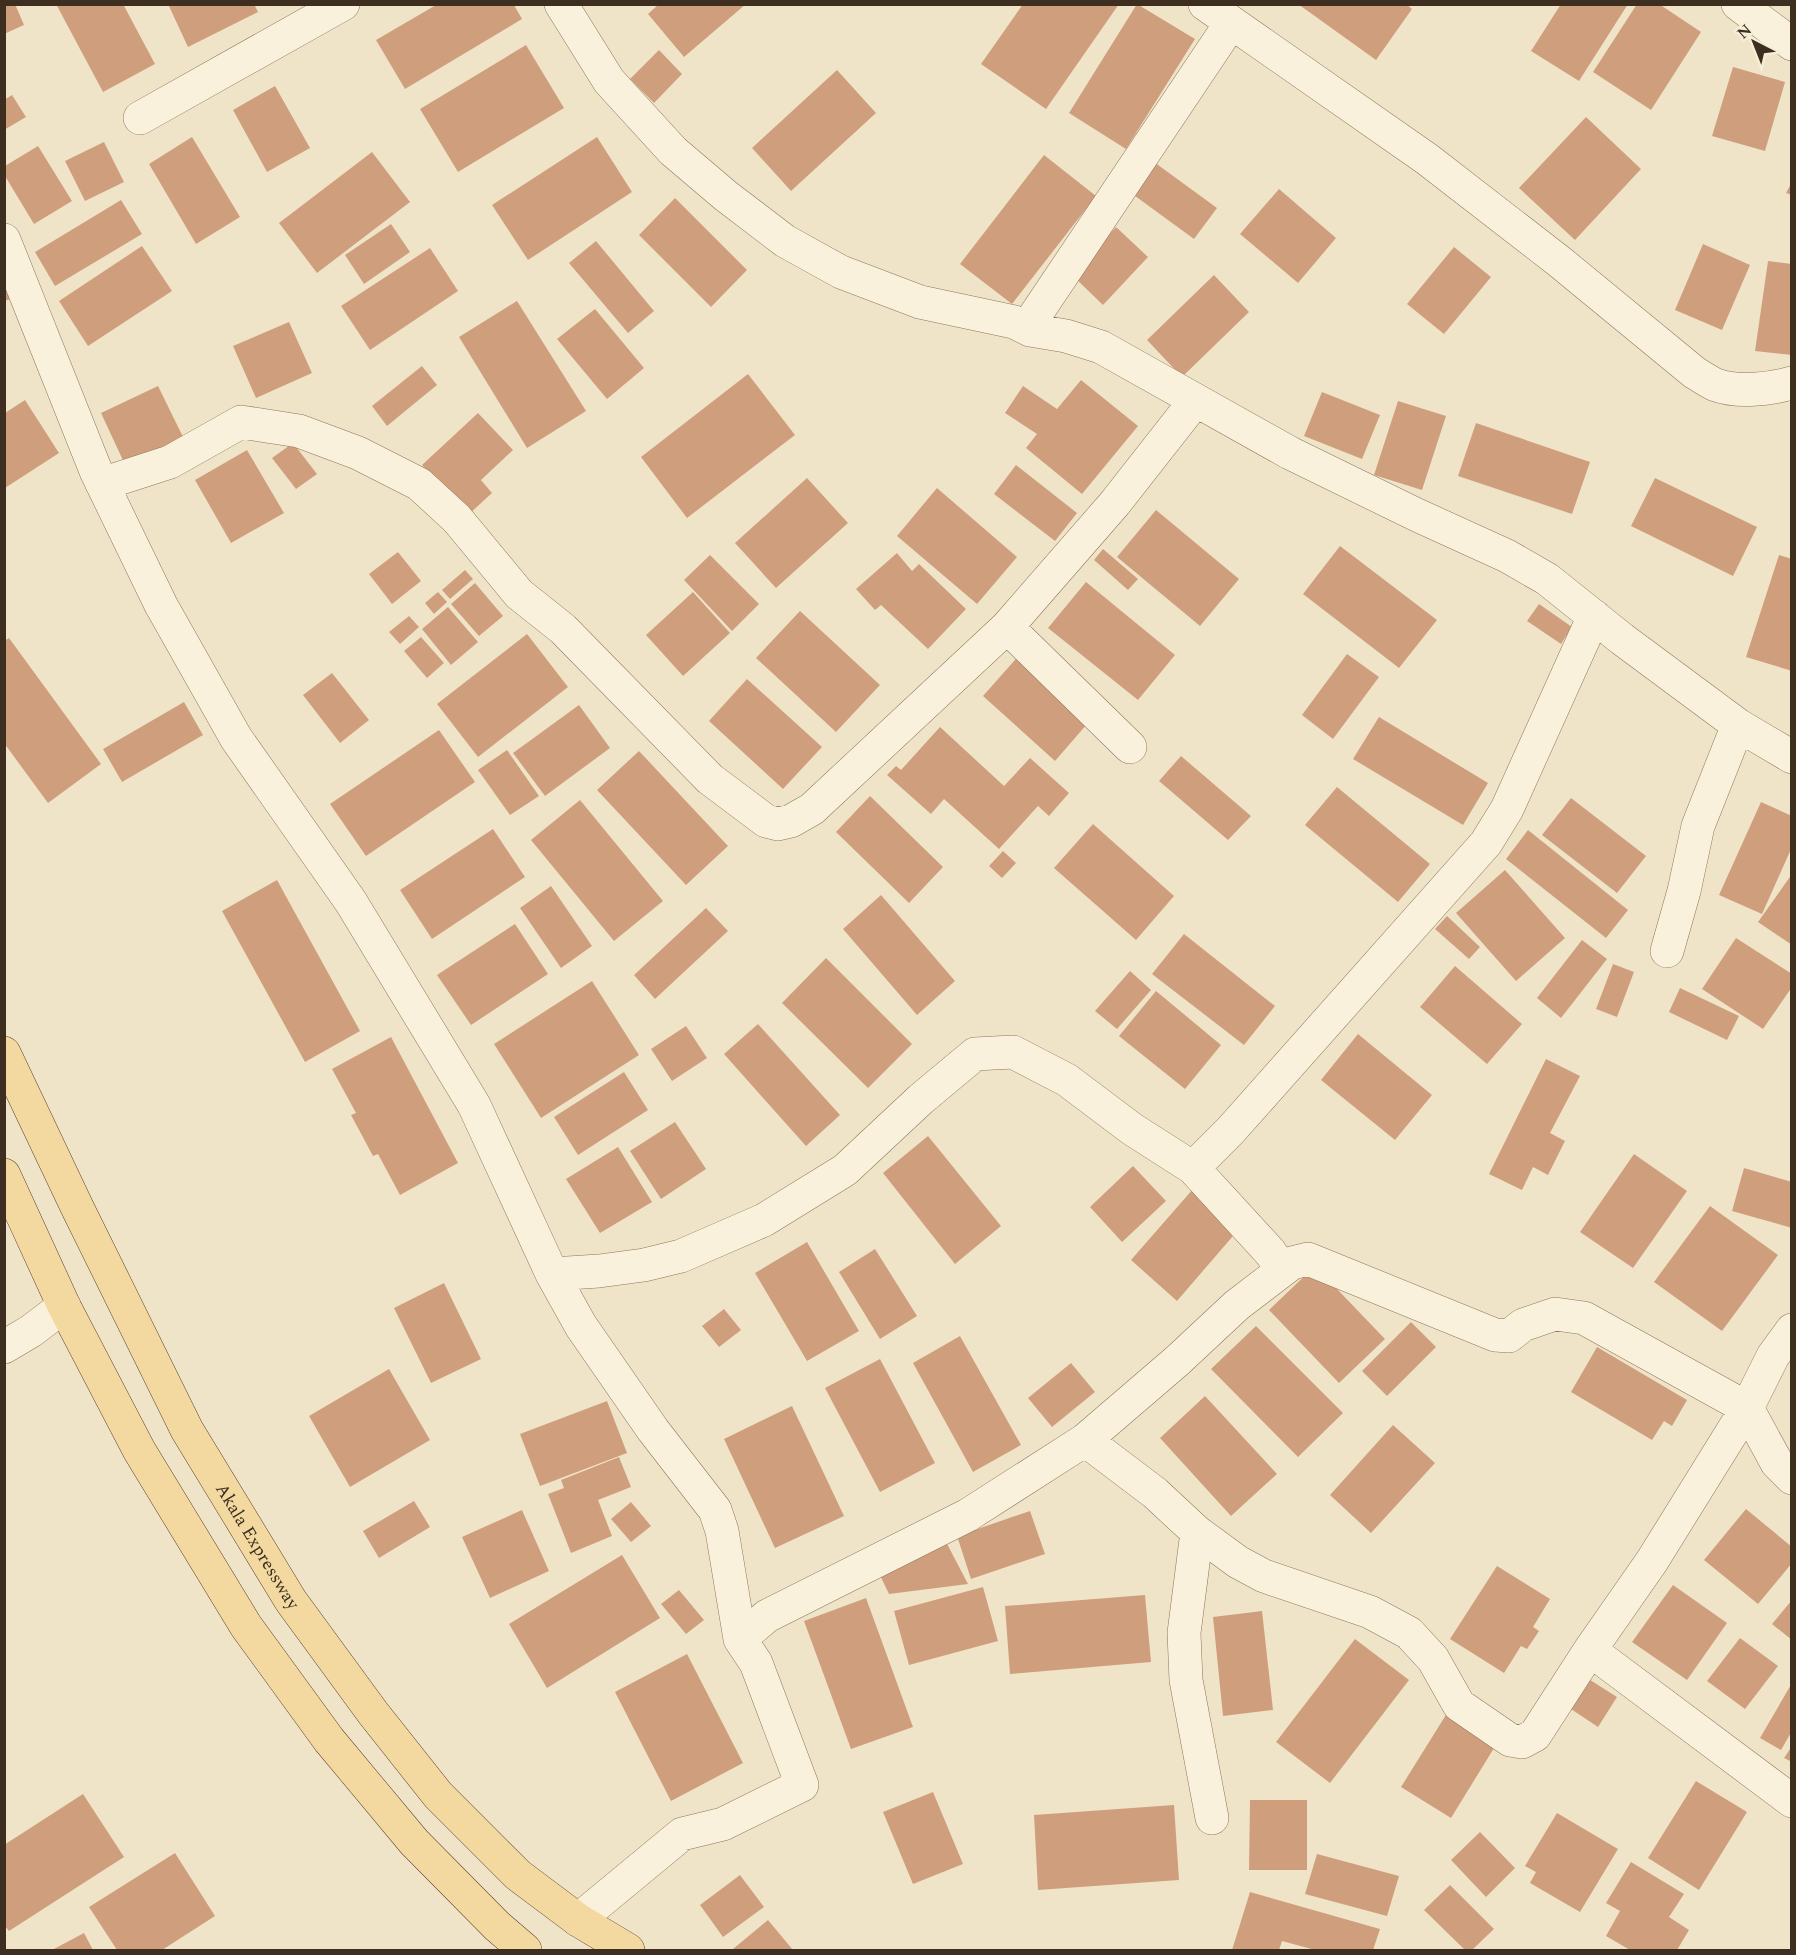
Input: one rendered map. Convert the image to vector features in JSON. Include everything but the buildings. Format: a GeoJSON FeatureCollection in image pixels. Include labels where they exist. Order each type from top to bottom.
{"type":"FeatureCollection","features":[{"type":"Feature","properties":{"kind":"main road","name":"Akala Expressway"},"geometry":{"type":"LineString","coordinates":[[4,1053],[187,1430],[291,1601],[373,1713],[438,1795],[518,1875],[578,1920],[628,1950]]}},
{"type":"Feature","properties":{"kind":"main road"},"geometry":{"type":"LineString","coordinates":[[4,1175],[64,1306],[139,1450],[246,1626],[329,1740],[414,1842],[497,1926],[525,1950]]}},
{"type":"Feature","properties":{"kind":"street"},"geometry":{"type":"LineString","coordinates":[[140,118],[343,4]]}},
{"type":"Feature","properties":{"kind":"street"},"geometry":{"type":"LineString","coordinates":[[561,4],[609,81],[673,151],[726,196],[785,241],[841,272],[920,302],[1014,322],[1030,330],[1066,336],[1101,347],[1290,453],[1416,515],[1507,555],[1547,579],[1738,725],[1791,757]]}},
{"type":"Feature","properties":{"kind":"street"},"geometry":{"type":"LineString","coordinates":[[1204,4],[1427,159],[1560,262],[1695,374],[1716,385],[1735,389],[1780,386],[1791,383]]}},
{"type":"Feature","properties":{"kind":"street"},"geometry":{"type":"LineString","coordinates":[[1738,4],[1791,44]]}},
{"type":"Feature","properties":{"kind":"street"},"geometry":{"type":"LineString","coordinates":[[1030,330],[1030,323],[1231,23]]}},
{"type":"Feature","properties":{"kind":"street"},"geometry":{"type":"LineString","coordinates":[[4,240],[102,484],[160,605],[236,738],[351,902],[474,1105],[552,1274],[581,1326],[652,1430],[714,1510],[722,1531],[740,1639],[756,1663],[802,1785],[723,1824],[682,1834],[578,1920]]}},
{"type":"Feature","properties":{"kind":"street"},"geometry":{"type":"LineString","coordinates":[[102,484],[171,462],[241,422],[299,430],[358,453],[418,484],[457,519],[519,594],[563,628],[710,779],[766,821],[778,824],[791,821],[812,809],[1007,627],[1115,503],[1195,401]]}},
{"type":"Feature","properties":{"kind":"street"},"geometry":{"type":"LineString","coordinates":[[1192,1168],[1230,1130],[1486,843],[1507,809],[1594,616]]}},
{"type":"Feature","properties":{"kind":"street"},"geometry":{"type":"LineString","coordinates":[[1007,627],[1130,747]]}},
{"type":"Feature","properties":{"kind":"street"},"geometry":{"type":"LineString","coordinates":[[1667,951],[1684,891],[1698,826],[1738,725]]}},
{"type":"Feature","properties":{"kind":"street"},"geometry":{"type":"LineString","coordinates":[[552,1274],[644,1265],[681,1256],[764,1221],[845,1170],[921,1099],[975,1054],[1013,1052],[1067,1080],[1132,1130],[1192,1168],[1270,1252],[1282,1269]]}},
{"type":"Feature","properties":{"kind":"street"},"geometry":{"type":"LineString","coordinates":[[740,1639],[767,1616],[968,1515],[1085,1440],[1177,1361],[1237,1305],[1282,1269],[1292,1263],[1308,1259],[1495,1335],[1509,1336],[1523,1325],[1555,1314],[1584,1318],[1747,1408],[1777,1463],[1791,1478]]}},
{"type":"Feature","properties":{"kind":"street"},"geometry":{"type":"LineString","coordinates":[[4,1347],[31,1331],[64,1306]]}},
{"type":"Feature","properties":{"kind":"street"},"geometry":{"type":"LineString","coordinates":[[1085,1440],[1155,1493],[1197,1532],[1238,1562],[1264,1576],[1370,1612],[1409,1633],[1432,1659],[1460,1705],[1510,1740],[1522,1742],[1535,1735],[1652,1561],[1747,1408],[1773,1356],[1791,1330]]}},
{"type":"Feature","properties":{"kind":"street"},"geometry":{"type":"LineString","coordinates":[[1197,1532],[1184,1633],[1186,1680],[1212,1818]]}},
{"type":"Feature","properties":{"kind":"street"},"geometry":{"type":"LineString","coordinates":[[1590,1650],[1791,1801]]}}]}
